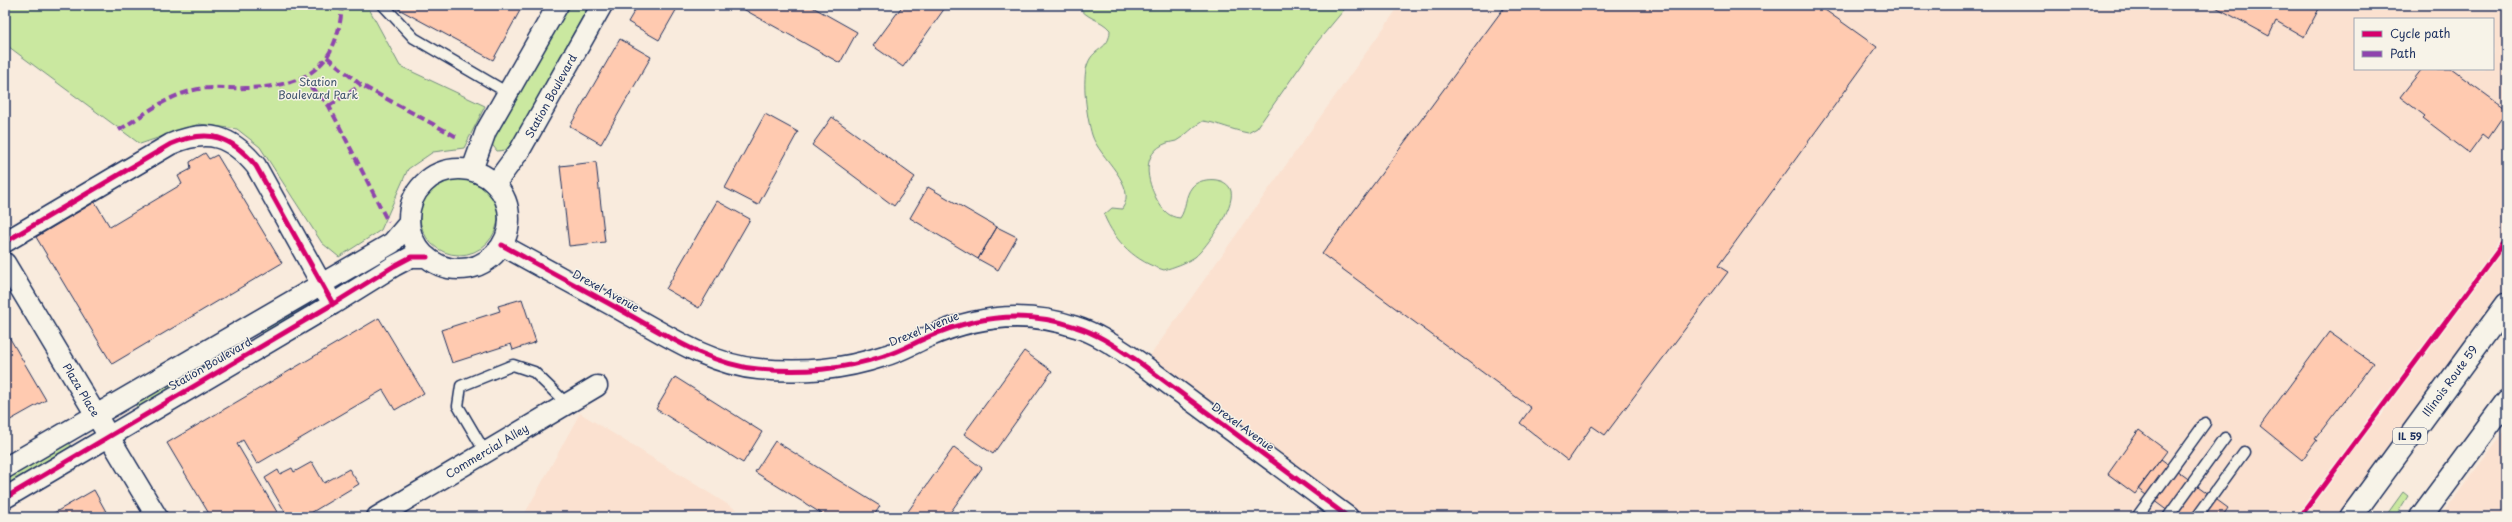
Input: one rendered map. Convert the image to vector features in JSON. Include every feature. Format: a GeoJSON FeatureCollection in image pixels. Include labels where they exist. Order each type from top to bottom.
{"type":"FeatureCollection","features":[{"type":"Feature","properties":{"kind":"main road","name":"Illinois Route 59"},"geometry":{"type":"LineString","coordinates":[[2351,517],[2507,304]]}},
{"type":"Feature","properties":{"kind":"main road"},"geometry":{"type":"LineString","coordinates":[[2421,517],[2507,401]]}},
{"type":"Feature","properties":{"kind":"street"},"geometry":{"type":"LineString","coordinates":[[472,170],[486,131],[558,5]]}},
{"type":"Feature","properties":{"kind":"street","name":"Station Boulevard"},"geometry":{"type":"LineString","coordinates":[[495,184],[520,150],[602,5]]}},
{"type":"Feature","properties":{"kind":"street"},"geometry":{"type":"LineString","coordinates":[[5,242],[171,144],[193,136],[215,136],[245,152],[256,166],[333,304]]}},
{"type":"Feature","properties":{"kind":"street"},"geometry":{"type":"LineString","coordinates":[[456,168],[472,170],[485,176],[495,184],[505,198],[509,214],[508,230],[502,245],[486,260],[467,268],[453,268],[439,265],[427,257],[415,242],[409,223],[410,207],[416,192],[426,180],[440,172],[456,168]]}},
{"type":"Feature","properties":{"kind":"street","name":"Station Boulevard"},"geometry":{"type":"LineString","coordinates":[[5,468],[238,331],[392,243],[409,223]]}},
{"type":"Feature","properties":{"kind":"street","name":"Drexel Avenue"},"geometry":{"type":"LineString","coordinates":[[502,245],[673,339],[720,360],[756,369],[802,372],[831,370],[886,356],[969,322],[1006,316],[1033,317],[1077,327],[1105,341],[1139,362],[1348,517]]}},
{"type":"Feature","properties":{"kind":"street","name":"Station Boulevard"},"geometry":{"type":"LineString","coordinates":[[5,498],[408,258],[427,257]]}},
{"type":"Feature","properties":{"kind":"street","name":"Plaza Place"},"geometry":{"type":"LineString","coordinates":[[5,263],[157,517]]}},
{"type":"Feature","properties":{"kind":"street"},"geometry":{"type":"LineString","coordinates":[[238,331],[250,352]]}},
{"type":"Feature","properties":{"kind":"street","name":"Commercial Alley"},"geometry":{"type":"LineString","coordinates":[[377,517],[597,386]]}},
{"type":"Feature","properties":{"kind":"lane"},"geometry":{"type":"LineString","coordinates":[[383,5],[414,38],[508,93]]}},
{"type":"Feature","properties":{"kind":"lane"},"geometry":{"type":"LineString","coordinates":[[485,452],[458,406],[461,386],[513,364],[534,372],[566,404]]}},
{"type":"Feature","properties":{"kind":"lane"},"geometry":{"type":"LineString","coordinates":[[2137,517],[2205,423]]}},
{"type":"Feature","properties":{"kind":"lane"},"geometry":{"type":"LineString","coordinates":[[2168,517],[2225,438]]}},
{"type":"Feature","properties":{"kind":"lane"},"geometry":{"type":"LineString","coordinates":[[2197,517],[2244,452]]}},
{"type":"Feature","properties":{"kind":"shaded area"},"geometry":{"type":"Polygon","coordinates":[[[1400,5],[2507,5],[2507,297],[2336,517],[1356,517],[1147,360],[1400,5]]]}},
{"type":"Feature","properties":{"kind":"shaded area"},"geometry":{"type":"Polygon","coordinates":[[[580,413],[748,517],[523,517],[580,413]]]}},
{"type":"Feature","properties":{"kind":"shaded area"},"geometry":{"type":"Polygon","coordinates":[[[2507,428],[2507,517],[2440,517],[2507,428]]]}},
{"type":"Feature","properties":{"kind":"green space","name":"Station Boulevard Park"},"geometry":{"type":"Polygon","coordinates":[[[5,5],[367,5],[400,66],[485,106],[464,148],[433,152],[408,169],[381,230],[339,257],[322,243],[260,147],[237,129],[199,124],[140,144],[5,44],[5,5]]]}},
{"type":"Feature","properties":{"kind":"green space"},"geometry":{"type":"Polygon","coordinates":[[[566,5],[589,5],[514,140],[506,150],[497,151],[491,143],[566,5]]]}},
{"type":"Feature","properties":{"kind":"green space"},"geometry":{"type":"Polygon","coordinates":[[[1078,5],[1348,5],[1318,41],[1257,128],[1248,133],[1203,121],[1180,139],[1167,143],[1153,153],[1149,160],[1148,168],[1153,193],[1161,207],[1172,216],[1180,218],[1184,210],[1189,191],[1201,181],[1219,181],[1229,186],[1231,191],[1229,207],[1213,236],[1195,257],[1180,265],[1164,270],[1144,262],[1120,242],[1104,215],[1112,208],[1122,209],[1126,200],[1125,191],[1122,181],[1096,144],[1092,135],[1088,119],[1085,79],[1088,63],[1094,54],[1105,45],[1109,37],[1110,30],[1102,23],[1085,14],[1078,5]]]}},
{"type":"Feature","properties":{"kind":"green space"},"geometry":{"type":"Polygon","coordinates":[[[459,177],[474,180],[487,188],[495,201],[498,216],[495,231],[487,244],[474,252],[459,255],[444,252],[431,244],[423,231],[420,216],[423,201],[431,188],[444,180],[459,177]]]}},
{"type":"Feature","properties":{"kind":"green space"},"geometry":{"type":"Polygon","coordinates":[[[389,253],[393,256],[343,288],[339,284],[389,253]]]}},
{"type":"Feature","properties":{"kind":"green space"},"geometry":{"type":"Polygon","coordinates":[[[314,295],[322,300],[266,337],[259,326],[314,295]]]}},
{"type":"Feature","properties":{"kind":"green space"},"geometry":{"type":"Polygon","coordinates":[[[229,345],[235,355],[139,410],[133,401],[229,345]]]}},
{"type":"Feature","properties":{"kind":"green space"},"geometry":{"type":"Polygon","coordinates":[[[67,441],[72,447],[5,490],[5,475],[67,441]]]}},
{"type":"Feature","properties":{"kind":"green space"},"geometry":{"type":"Polygon","coordinates":[[[2403,492],[2408,496],[2395,517],[2385,517],[2403,492]]]}},
{"type":"Feature","properties":{"kind":"building"},"geometry":{"type":"Polygon","coordinates":[[[391,5],[523,5],[493,60],[391,5]]]}},
{"type":"Feature","properties":{"kind":"building"},"geometry":{"type":"Polygon","coordinates":[[[638,5],[679,5],[659,40],[628,22],[638,5]]]}},
{"type":"Feature","properties":{"kind":"building"},"geometry":{"type":"Polygon","coordinates":[[[736,5],[809,5],[857,32],[840,63],[736,5]]]}},
{"type":"Feature","properties":{"kind":"building"},"geometry":{"type":"Polygon","coordinates":[[[903,5],[947,5],[903,67],[873,46],[903,5]]]}},
{"type":"Feature","properties":{"kind":"building"},"geometry":{"type":"Polygon","coordinates":[[[1506,5],[1818,5],[1877,47],[1718,266],[1728,272],[1605,435],[1592,426],[1568,461],[1520,423],[1531,408],[1322,254],[1506,5]]]}},
{"type":"Feature","properties":{"kind":"building"},"geometry":{"type":"Polygon","coordinates":[[[2212,5],[2321,5],[2304,37],[2276,21],[2269,36],[2212,5]]]}},
{"type":"Feature","properties":{"kind":"building"},"geometry":{"type":"Polygon","coordinates":[[[620,39],[651,57],[601,144],[570,126],[620,39]]]}},
{"type":"Feature","properties":{"kind":"building"},"geometry":{"type":"Polygon","coordinates":[[[2421,70],[2452,70],[2507,110],[2488,138],[2483,134],[2469,153],[2423,118],[2425,116],[2400,97],[2421,70]]]}},
{"type":"Feature","properties":{"kind":"building"},"geometry":{"type":"Polygon","coordinates":[[[765,114],[798,132],[758,205],[725,188],[765,114]]]}},
{"type":"Feature","properties":{"kind":"building"},"geometry":{"type":"Polygon","coordinates":[[[832,117],[915,177],[894,206],[812,145],[832,117]]]}},
{"type":"Feature","properties":{"kind":"building"},"geometry":{"type":"Polygon","coordinates":[[[205,153],[209,159],[217,155],[282,263],[112,364],[36,237],[95,202],[110,227],[182,184],[178,176],[191,169],[190,162],[205,153]]]}},
{"type":"Feature","properties":{"kind":"building"},"geometry":{"type":"Polygon","coordinates":[[[596,162],[605,242],[569,246],[560,166],[596,162]]]}},
{"type":"Feature","properties":{"kind":"building"},"geometry":{"type":"Polygon","coordinates":[[[928,187],[997,227],[978,259],[910,218],[928,187]]]}},
{"type":"Feature","properties":{"kind":"building"},"geometry":{"type":"Polygon","coordinates":[[[717,201],[750,219],[699,308],[666,289],[717,201]]]}},
{"type":"Feature","properties":{"kind":"building"},"geometry":{"type":"Polygon","coordinates":[[[997,227],[1017,237],[998,270],[978,259],[997,227]]]}},
{"type":"Feature","properties":{"kind":"building"},"geometry":{"type":"Polygon","coordinates":[[[522,299],[536,342],[513,350],[511,344],[452,363],[441,330],[500,311],[498,306],[522,299]]]}},
{"type":"Feature","properties":{"kind":"building"},"geometry":{"type":"Polygon","coordinates":[[[379,318],[424,393],[395,410],[383,390],[257,464],[243,440],[237,444],[280,517],[211,517],[167,443],[379,318]]]}},
{"type":"Feature","properties":{"kind":"building"},"geometry":{"type":"Polygon","coordinates":[[[5,330],[46,400],[5,423],[5,330]]]}},
{"type":"Feature","properties":{"kind":"building"},"geometry":{"type":"Polygon","coordinates":[[[2329,332],[2373,363],[2315,439],[2317,440],[2302,460],[2260,426],[2329,332]]]}},
{"type":"Feature","properties":{"kind":"building"},"geometry":{"type":"Polygon","coordinates":[[[1024,351],[1052,371],[993,454],[964,434],[1024,351]]]}},
{"type":"Feature","properties":{"kind":"building"},"geometry":{"type":"Polygon","coordinates":[[[675,377],[762,432],[743,463],[656,409],[675,377]]]}},
{"type":"Feature","properties":{"kind":"building"},"geometry":{"type":"Polygon","coordinates":[[[2139,430],[2167,451],[2135,494],[2108,474],[2139,430]]]}},
{"type":"Feature","properties":{"kind":"building"},"geometry":{"type":"Polygon","coordinates":[[[775,441],[880,506],[873,517],[827,517],[755,472],[775,441]]]}},
{"type":"Feature","properties":{"kind":"building"},"geometry":{"type":"Polygon","coordinates":[[[954,447],[982,468],[947,517],[904,517],[954,447]]]}},
{"type":"Feature","properties":{"kind":"building"},"geometry":{"type":"Polygon","coordinates":[[[2161,459],[2228,508],[2222,517],[2176,517],[2138,489],[2161,459]]]}},
{"type":"Feature","properties":{"kind":"building"},"geometry":{"type":"Polygon","coordinates":[[[312,462],[324,483],[349,469],[359,484],[304,517],[288,517],[265,478],[278,470],[280,474],[292,468],[294,472],[312,462]]]}},
{"type":"Feature","properties":{"kind":"building"},"geometry":{"type":"Polygon","coordinates":[[[94,490],[109,517],[47,517],[94,490]]]}},
{"type":"Feature","properties":{"kind":"marked path"},"geometry":{"type":"LineString","coordinates":[[119,130],[164,102],[194,90],[207,88],[267,87],[301,78],[315,70],[325,59],[334,44],[339,27],[342,5]]}},
{"type":"Feature","properties":{"kind":"marked path"},"geometry":{"type":"LineString","coordinates":[[327,57],[361,85],[457,137]]}},
{"type":"Feature","properties":{"kind":"marked path"},"geometry":{"type":"LineString","coordinates":[[301,80],[319,94],[329,106],[388,222]]}},
{"type":"Feature","properties":{"kind":"marked path"},"geometry":{"type":"LineString","coordinates":[[329,106],[361,85]]}},
{"type":"Feature","properties":{"kind":"cycle path"},"geometry":{"type":"LineString","coordinates":[[5,242],[171,144],[196,136],[208,136],[228,142],[247,156],[256,166],[333,304]]}},
{"type":"Feature","properties":{"kind":"cycle path"},"geometry":{"type":"LineString","coordinates":[[2300,517],[2507,239]]}},
{"type":"Feature","properties":{"kind":"cycle path"},"geometry":{"type":"LineString","coordinates":[[502,245],[689,348],[723,362],[758,369],[791,371],[822,369],[868,361],[901,350],[946,330],[983,320],[1020,317],[1039,318],[1076,327],[1101,338],[1139,362],[1348,517]]}},
{"type":"Feature","properties":{"kind":"cycle path"},"geometry":{"type":"LineString","coordinates":[[5,498],[333,304],[394,266],[411,257],[427,257]]}}]}
